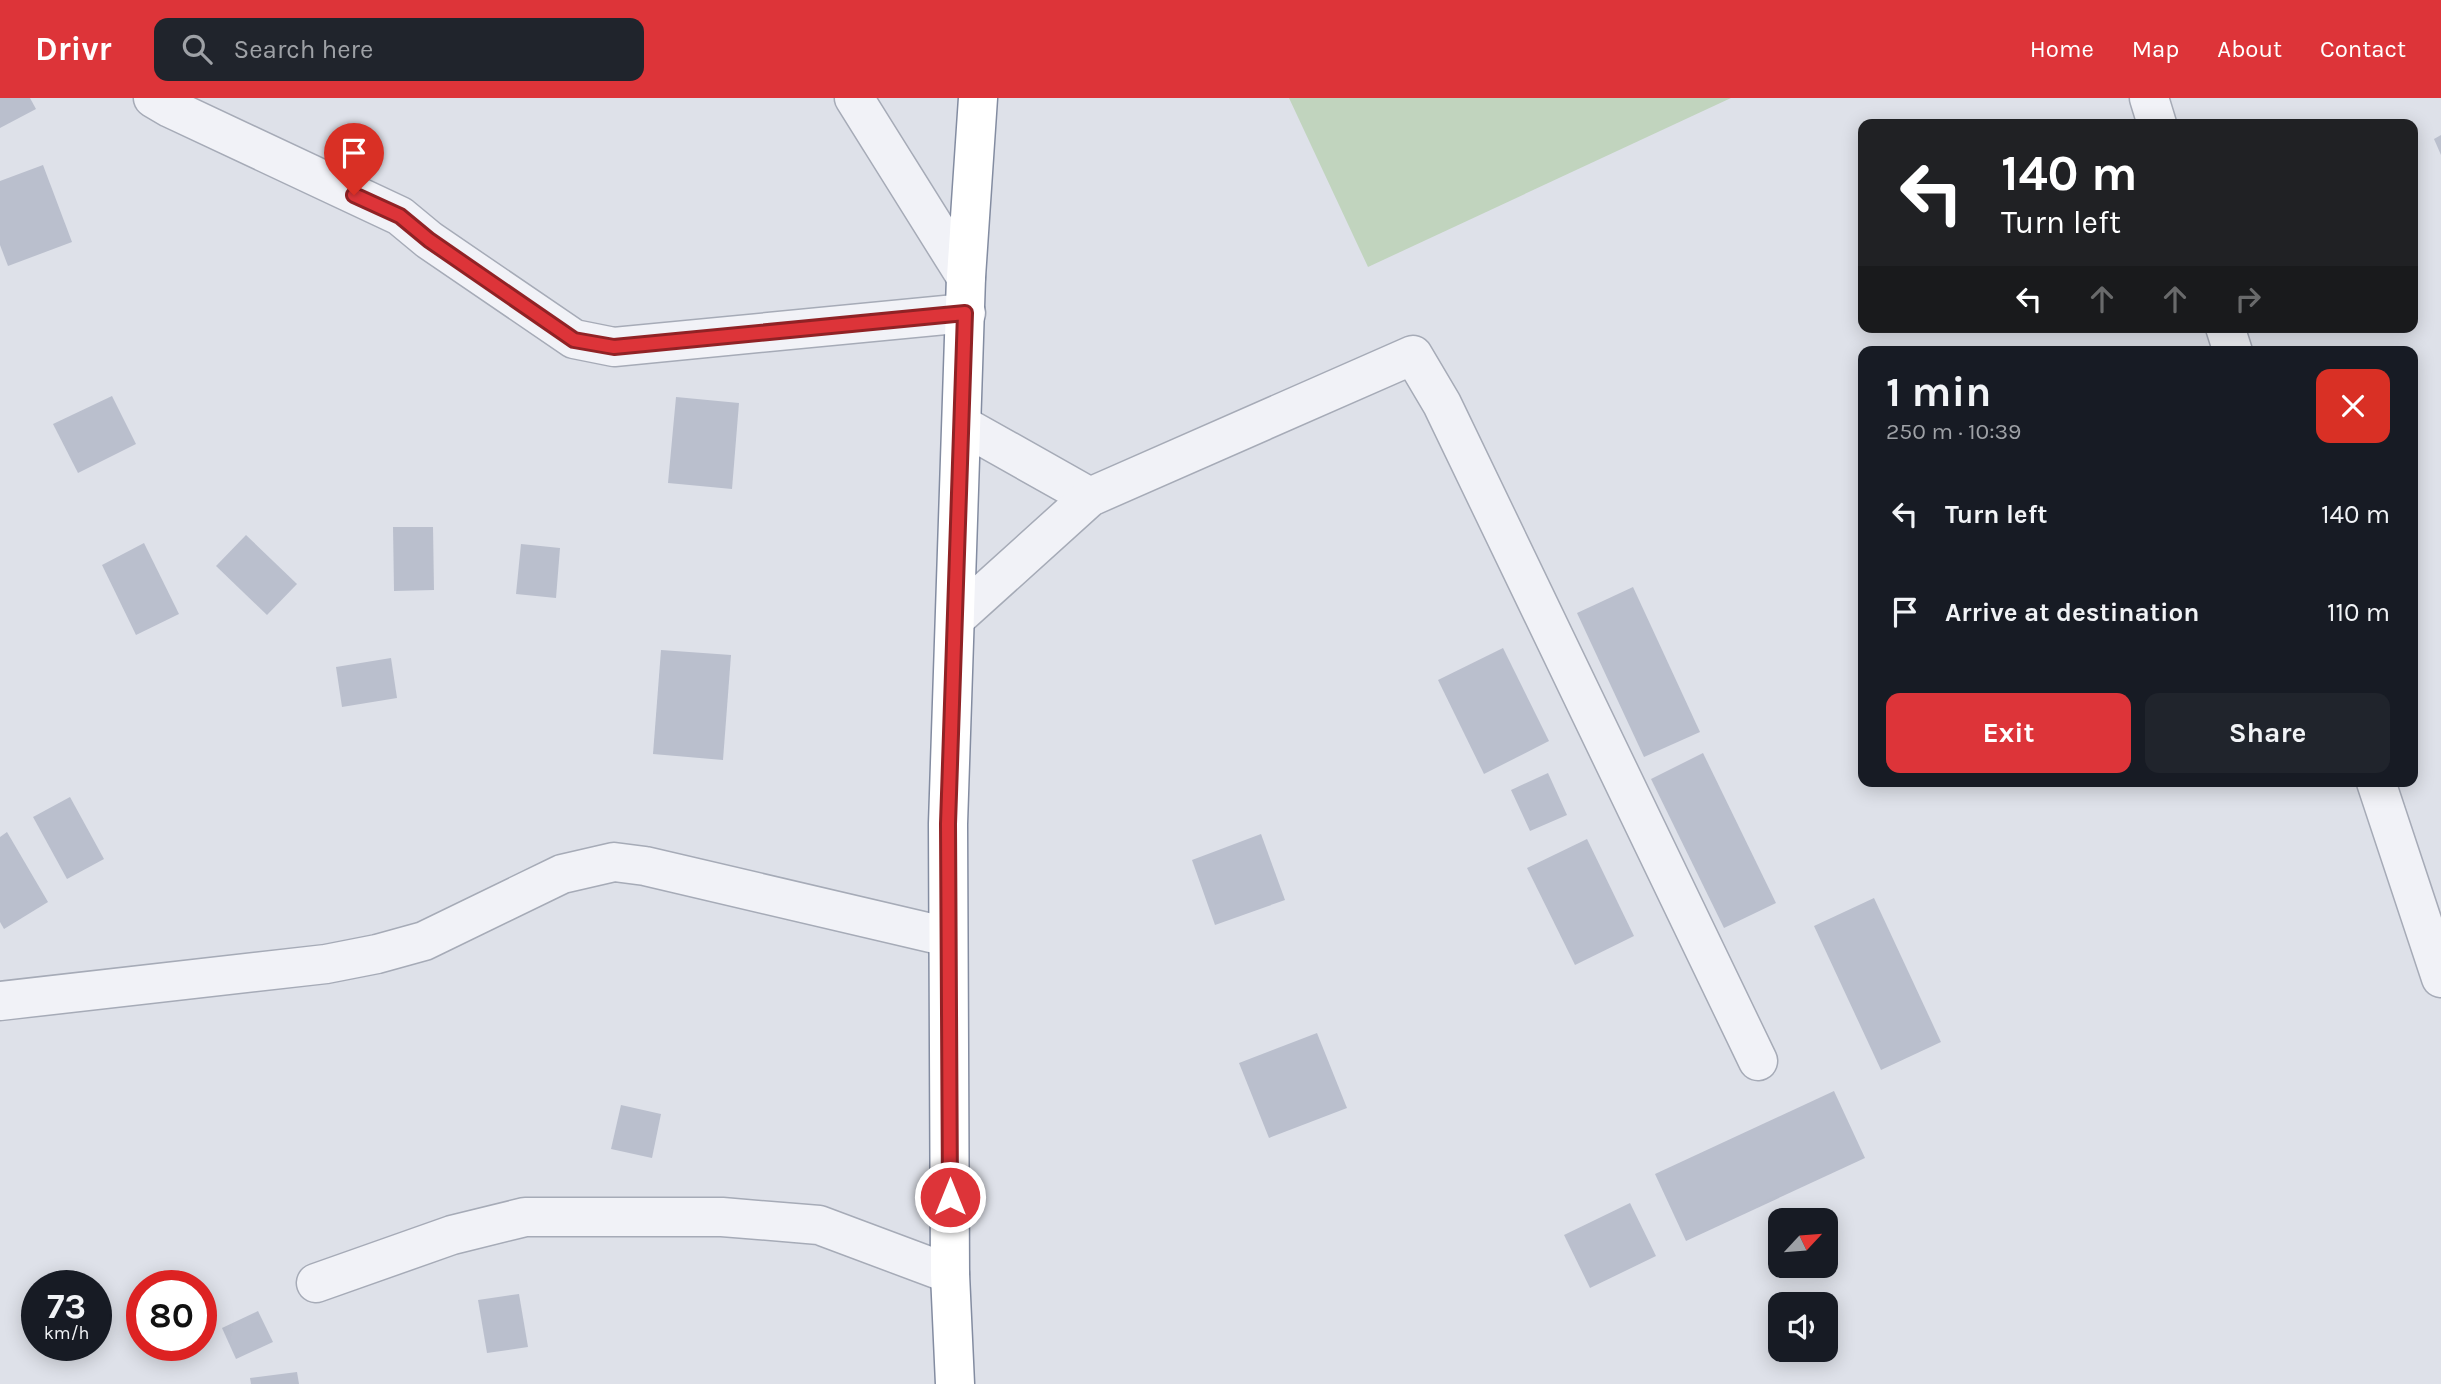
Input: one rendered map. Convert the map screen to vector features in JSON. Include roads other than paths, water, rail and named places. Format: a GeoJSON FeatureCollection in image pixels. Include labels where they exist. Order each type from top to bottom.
{"type":"FeatureCollection","features":[{"type":"Feature","properties":{"kind":"highway"},"geometry":{"type":"LineString","coordinates":[[955,1384],[950,1274],[948,824],[966,295],[978,98]]}},
{"type":"Feature","properties":{"kind":"street"},"geometry":{"type":"LineString","coordinates":[[153,98],[400,216],[429,240],[574,340],[614,347],[966,295],[854,98]]}},
{"type":"Feature","properties":{"kind":"street"},"geometry":{"type":"LineString","coordinates":[[2148,98],[2155,119]]}},
{"type":"Feature","properties":{"kind":"street"},"geometry":{"type":"LineString","coordinates":[[956,618],[1090,497],[1413,355],[1442,404],[1758,1062]]}},
{"type":"Feature","properties":{"kind":"street"},"geometry":{"type":"LineString","coordinates":[[962,425],[1090,497]]}},
{"type":"Feature","properties":{"kind":"street"},"geometry":{"type":"LineString","coordinates":[[2378,787],[2441,978]]}},
{"type":"Feature","properties":{"kind":"street"},"geometry":{"type":"LineString","coordinates":[[0,1001],[326,964],[377,954],[424,941],[562,874],[614,862],[645,866],[948,937]]}},
{"type":"Feature","properties":{"kind":"street"},"geometry":{"type":"LineString","coordinates":[[316,1283],[452,1235],[526,1217],[722,1217],[819,1225],[950,1274]]}}]}
